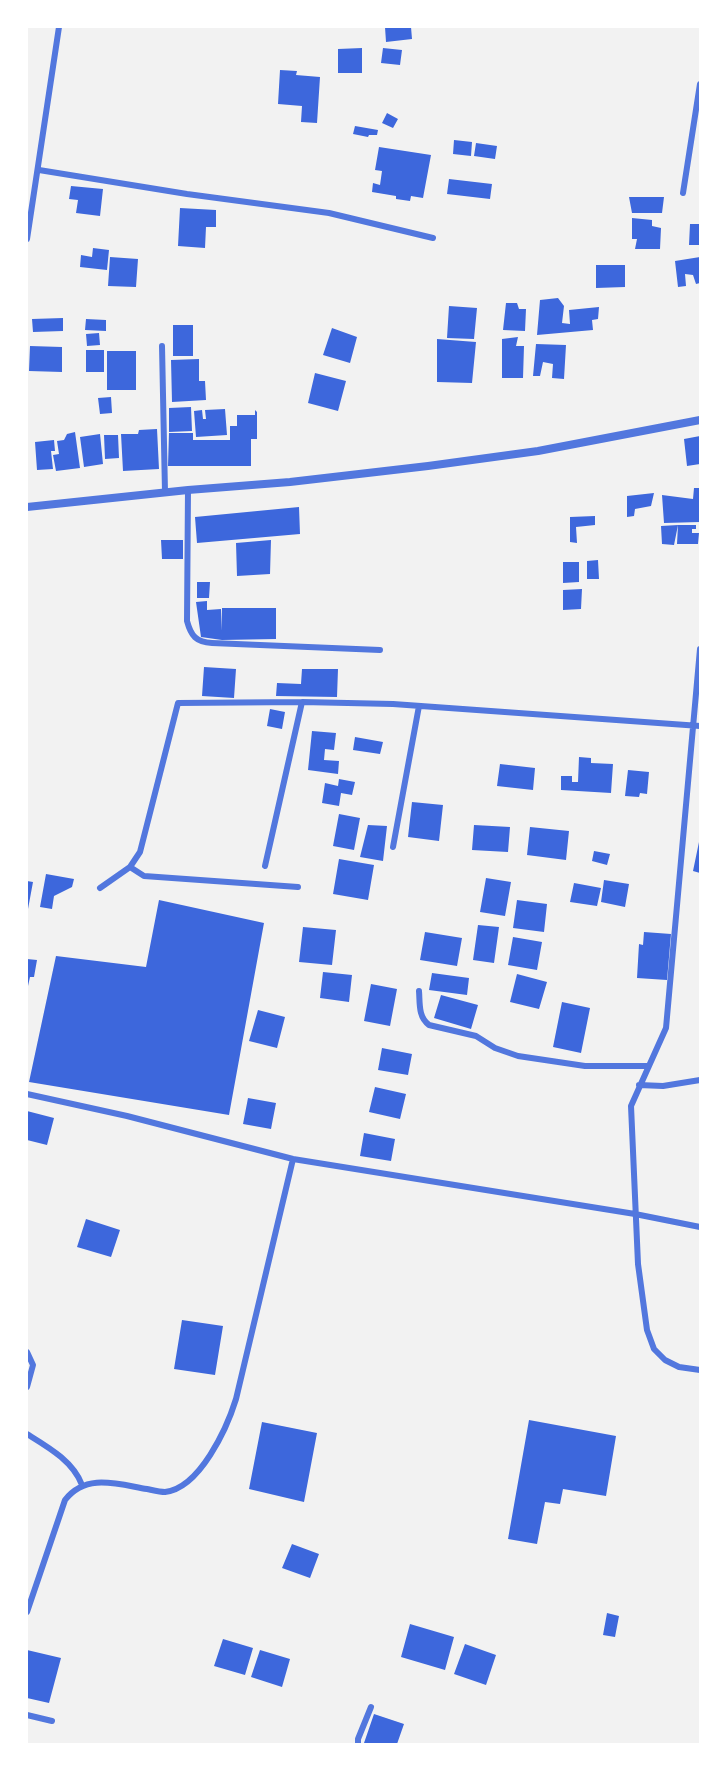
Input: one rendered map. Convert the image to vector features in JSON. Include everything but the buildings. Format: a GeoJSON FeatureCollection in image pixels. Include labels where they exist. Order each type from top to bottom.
{"type":"FeatureCollection","features":[{"type":"Feature","properties":{"kind":"street"},"geometry":{"type":"LineString","coordinates":[[27,239],[59,27]]}},
{"type":"Feature","properties":{"kind":"street"},"geometry":{"type":"LineString","coordinates":[[683,193],[700,84]]}},
{"type":"Feature","properties":{"kind":"street"},"geometry":{"type":"LineString","coordinates":[[39,170],[187,194],[329,213],[433,238]]}},
{"type":"Feature","properties":{"kind":"street"},"geometry":{"type":"LineString","coordinates":[[162,345],[165,492]]}},
{"type":"Feature","properties":{"kind":"street"},"geometry":{"type":"LineString","coordinates":[[27,507],[165,492],[290,482],[538,451],[700,420]]}},
{"type":"Feature","properties":{"kind":"street"},"geometry":{"type":"LineString","coordinates":[[188,490],[187,621],[194,637],[212,644],[380,650]]}},
{"type":"Feature","properties":{"kind":"street"},"geometry":{"type":"LineString","coordinates":[[700,649],[697,725],[666,1028],[631,1106],[638,1264],[647,1330],[654,1349],[665,1360],[679,1367],[700,1370]]}},
{"type":"Feature","properties":{"kind":"street"},"geometry":{"type":"LineString","coordinates":[[265,866],[302,702]]}},
{"type":"Feature","properties":{"kind":"street"},"geometry":{"type":"LineString","coordinates":[[100,888],[130,867],[140,852],[178,703],[350,702],[697,725]]}},
{"type":"Feature","properties":{"kind":"street"},"geometry":{"type":"LineString","coordinates":[[393,847],[419,706]]}},
{"type":"Feature","properties":{"kind":"street"},"geometry":{"type":"LineString","coordinates":[[130,867],[144,876],[298,887]]}},
{"type":"Feature","properties":{"kind":"street"},"geometry":{"type":"LineString","coordinates":[[418,991],[420,1014],[424,1022],[476,1036],[495,1048],[518,1056],[585,1066],[647,1066]]}},
{"type":"Feature","properties":{"kind":"street"},"geometry":{"type":"LineString","coordinates":[[639,1085],[663,1086],[700,1080]]}},
{"type":"Feature","properties":{"kind":"street"},"geometry":{"type":"LineString","coordinates":[[27,1094],[127,1116],[293,1159],[635,1214],[700,1227]]}},
{"type":"Feature","properties":{"kind":"street"},"geometry":{"type":"LineString","coordinates":[[27,1612],[65,1500],[72,1491],[82,1485],[101,1482],[165,1492],[179,1487],[196,1473],[214,1450],[228,1424],[236,1399],[293,1159]]}},
{"type":"Feature","properties":{"kind":"street"},"geometry":{"type":"LineString","coordinates":[[27,1352],[33,1365],[27,1387]]}},
{"type":"Feature","properties":{"kind":"street"},"geometry":{"type":"LineString","coordinates":[[27,1434],[72,1466],[82,1485]]}},
{"type":"Feature","properties":{"kind":"street"},"geometry":{"type":"LineString","coordinates":[[358,1744],[371,1707]]}},
{"type":"Feature","properties":{"kind":"street"},"geometry":{"type":"LineString","coordinates":[[27,1715],[52,1721]]}}]}
